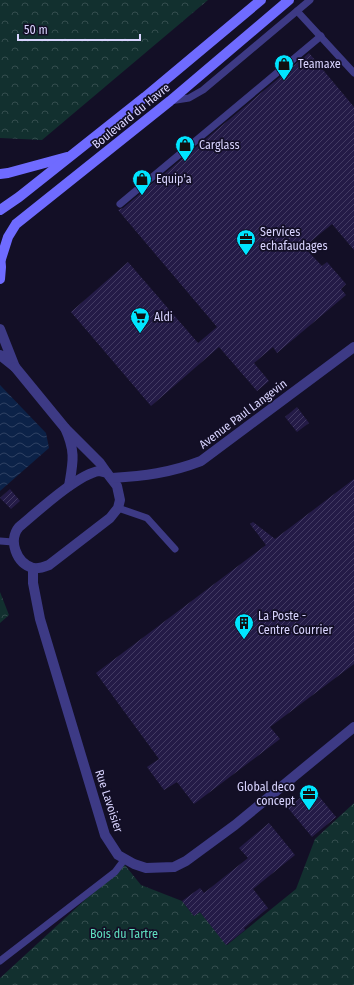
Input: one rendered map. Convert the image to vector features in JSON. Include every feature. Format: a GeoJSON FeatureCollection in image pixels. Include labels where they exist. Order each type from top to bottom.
{"type":"FeatureCollection","features":[{"type":"Feature","properties":{"kind":"main road","name":"Boulevard du Havre"},"geometry":{"type":"LineString","coordinates":[[0,210],[19,197],[145,97],[261,0]]}},
{"type":"Feature","properties":{"kind":"main road","name":"Boulevard du Havre"},"geometry":{"type":"LineString","coordinates":[[0,280],[2,267],[0,257],[8,237],[16,224],[170,101],[289,0]]}},
{"type":"Feature","properties":{"kind":"main road"},"geometry":{"type":"LineString","coordinates":[[0,174],[72,155]]}},
{"type":"Feature","properties":{"kind":"street"},"geometry":{"type":"LineString","coordinates":[[0,329],[15,367]]}},
{"type":"Feature","properties":{"kind":"street","name":"Avenue Paul Langevin"},"geometry":{"type":"LineString","coordinates":[[13,542],[15,532],[19,527],[86,475],[99,471],[110,475],[159,474],[201,461],[354,347]]}},
{"type":"Feature","properties":{"kind":"street"},"geometry":{"type":"LineString","coordinates":[[0,355],[15,367],[66,428],[110,475],[117,486],[120,500],[118,508],[110,518],[49,565],[41,568],[33,568],[23,562],[16,553],[13,542]]}},
{"type":"Feature","properties":{"kind":"street"},"geometry":{"type":"LineString","coordinates":[[66,428],[71,441],[73,454],[70,486]]}},
{"type":"Feature","properties":{"kind":"street","name":"Rue Lavoisier"},"geometry":{"type":"LineString","coordinates":[[33,568],[33,583],[40,619],[105,835],[118,855],[124,860]]}},
{"type":"Feature","properties":{"kind":"street"},"geometry":{"type":"LineString","coordinates":[[124,860],[146,868],[174,867],[186,861],[235,825],[354,727]]}},
{"type":"Feature","properties":{"kind":"lane"},"geometry":{"type":"LineString","coordinates":[[170,101],[189,98],[203,90],[310,0]]}},
{"type":"Feature","properties":{"kind":"lane"},"geometry":{"type":"LineString","coordinates":[[298,11],[354,73]]}},
{"type":"Feature","properties":{"kind":"lane"},"geometry":{"type":"LineString","coordinates":[[120,204],[321,36]]}},
{"type":"Feature","properties":{"kind":"lane"},"geometry":{"type":"LineString","coordinates":[[118,508],[148,518],[175,550]]}},
{"type":"Feature","properties":{"kind":"lane"},"geometry":{"type":"LineString","coordinates":[[0,541],[13,542]]}},
{"type":"Feature","properties":{"kind":"lane"},"geometry":{"type":"LineString","coordinates":[[0,961],[115,872],[124,860]]}},
{"type":"Feature","properties":{"kind":"green space"},"geometry":{"type":"Polygon","coordinates":[[[0,0],[208,0],[42,140],[0,138],[0,0]]]}},
{"type":"Feature","properties":{"kind":"green space"},"geometry":{"type":"Polygon","coordinates":[[[0,592],[9,615],[0,623],[0,592]]]}},
{"type":"Feature","properties":{"kind":"green space","name":"Bois du Tartre"},"geometry":{"type":"Polygon","coordinates":[[[354,803],[354,985],[0,985],[0,978],[124,864],[141,885],[182,901],[194,916],[200,912],[227,945],[296,889],[315,839],[354,803]]]}},
{"type":"Feature","properties":{"kind":"water"},"geometry":{"type":"Polygon","coordinates":[[[0,385],[46,433],[49,448],[0,491],[0,385]]]}},
{"type":"Feature","properties":{"kind":"building"},"geometry":{"type":"Polygon","coordinates":[[[309,53],[354,107],[354,250],[332,224],[304,247],[322,266],[327,262],[346,284],[341,289],[346,295],[277,353],[273,347],[254,363],[269,381],[257,391],[219,347],[151,406],[71,312],[128,262],[198,343],[217,327],[118,210],[123,208],[309,53]]]}},
{"type":"Feature","properties":{"kind":"building"},"geometry":{"type":"Polygon","coordinates":[[[297,407],[309,423],[297,432],[285,417],[297,407]]]}},
{"type":"Feature","properties":{"kind":"building","name":"La Poste - Centre Courrier"},"geometry":{"type":"Polygon","coordinates":[[[354,479],[354,664],[270,727],[280,739],[194,804],[177,782],[164,790],[147,767],[159,759],[96,673],[266,545],[250,524],[253,522],[275,539],[354,479]]]}},
{"type":"Feature","properties":{"kind":"building"},"geometry":{"type":"Polygon","coordinates":[[[10,489],[20,501],[11,509],[0,498],[10,489]]]}},
{"type":"Feature","properties":{"kind":"building"},"geometry":{"type":"Polygon","coordinates":[[[312,788],[336,817],[312,837],[288,808],[312,788]]]}},
{"type":"Feature","properties":{"kind":"building"},"geometry":{"type":"Polygon","coordinates":[[[269,823],[295,855],[253,889],[268,908],[244,928],[245,930],[226,945],[200,912],[194,916],[182,901],[200,888],[204,893],[248,858],[239,848],[269,823]]]}},
{"type":"Feature","properties":{"kind":"place","name":"Teamaxe"},"geometry":{"type":"Point","coordinates":[284,81]}},
{"type":"Feature","properties":{"kind":"place","name":"Carglass"},"geometry":{"type":"Point","coordinates":[185,162]}},
{"type":"Feature","properties":{"kind":"place","name":"Equip'a"},"geometry":{"type":"Point","coordinates":[142,196]}},
{"type":"Feature","properties":{"kind":"place","name":"Services echafaudages"},"geometry":{"type":"Point","coordinates":[246,256]}},
{"type":"Feature","properties":{"kind":"place","name":"Aldi"},"geometry":{"type":"Point","coordinates":[140,334]}},
{"type":"Feature","properties":{"kind":"place","name":"La Poste - Centre Courrier"},"geometry":{"type":"Point","coordinates":[244,640]}},
{"type":"Feature","properties":{"kind":"place","name":"Global deco concept"},"geometry":{"type":"Point","coordinates":[309,811]}}]}
